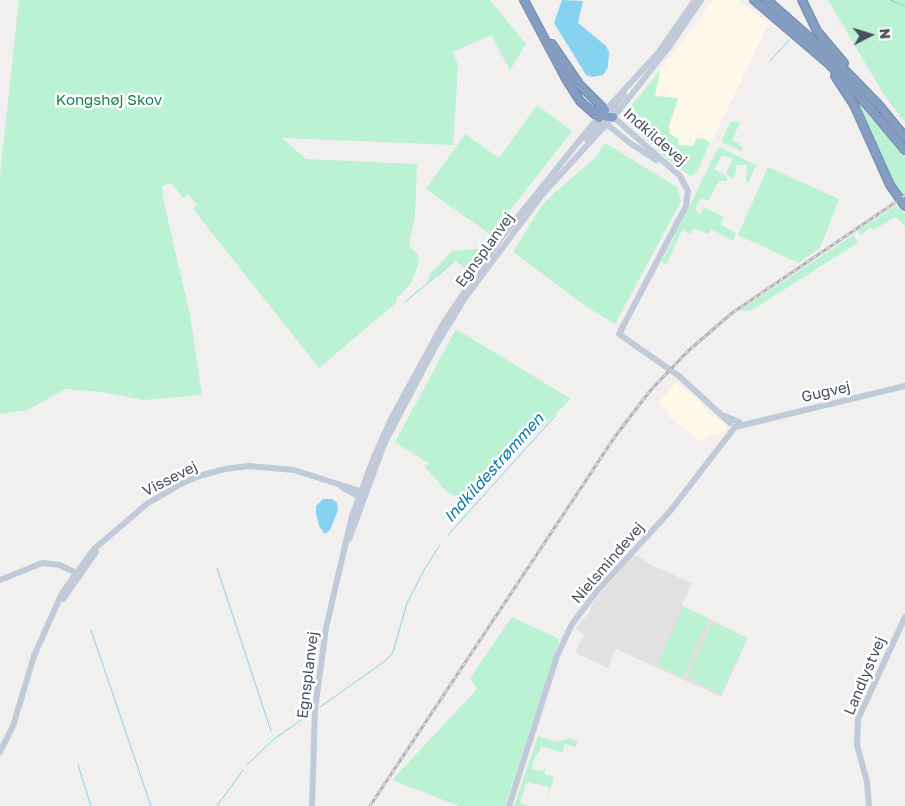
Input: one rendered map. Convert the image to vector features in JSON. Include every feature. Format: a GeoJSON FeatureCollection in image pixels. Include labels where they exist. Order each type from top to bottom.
{"type":"FeatureCollection","features":[{"type":"Feature","properties":{"kind":"highway"},"geometry":{"type":"LineString","coordinates":[[524,0],[580,101],[606,117]]}},
{"type":"Feature","properties":{"kind":"highway"},"geometry":{"type":"LineString","coordinates":[[529,0],[561,60],[606,117]]}},
{"type":"Feature","properties":{"kind":"highway"},"geometry":{"type":"LineString","coordinates":[[754,0],[792,31],[856,93],[905,150]]}},
{"type":"Feature","properties":{"kind":"highway"},"geometry":{"type":"LineString","coordinates":[[767,0],[819,44],[905,133]]}},
{"type":"Feature","properties":{"kind":"highway"},"geometry":{"type":"LineString","coordinates":[[802,0],[817,31],[905,137]]}},
{"type":"Feature","properties":{"kind":"highway"},"geometry":{"type":"LineString","coordinates":[[792,31],[838,80],[890,185],[905,206]]}},
{"type":"Feature","properties":{"kind":"street","name":"Egnsplanvej"},"geometry":{"type":"LineString","coordinates":[[312,806],[313,743],[318,682],[330,610],[349,527],[385,442],[406,399],[447,327],[505,242],[674,32],[695,0]]}},
{"type":"Feature","properties":{"kind":"street","name":"Egnsplanvej"},"geometry":{"type":"LineString","coordinates":[[345,549],[352,532],[374,457],[416,371],[461,296],[502,238],[669,47],[701,0]]}},
{"type":"Feature","properties":{"kind":"street","name":"Indkildevej"},"geometry":{"type":"LineString","coordinates":[[606,117],[643,143],[684,180],[688,197],[619,334],[679,376],[719,415],[734,424]]}},
{"type":"Feature","properties":{"kind":"street","name":"Indkildevej"},"geometry":{"type":"LineString","coordinates":[[606,117],[679,179],[685,192],[682,211]]}},
{"type":"Feature","properties":{"kind":"street","name":"Gugvej"},"geometry":{"type":"LineString","coordinates":[[734,424],[752,422],[905,386]]}},
{"type":"Feature","properties":{"kind":"street","name":"Nielsmindevej"},"geometry":{"type":"LineString","coordinates":[[509,806],[557,656],[572,624],[597,591],[671,510],[727,437],[734,424]]}},
{"type":"Feature","properties":{"kind":"street"},"geometry":{"type":"LineString","coordinates":[[350,487],[358,485],[374,457]]}},
{"type":"Feature","properties":{"kind":"street","name":"Vissevej"},"geometry":{"type":"LineString","coordinates":[[0,752],[13,726],[34,656],[56,604],[77,574],[109,535],[156,498],[181,484],[214,471],[237,467],[276,467],[294,470],[362,495]]}},
{"type":"Feature","properties":{"kind":"street","name":"Vissevej"},"geometry":{"type":"LineString","coordinates":[[339,485],[350,487],[362,495]]}},
{"type":"Feature","properties":{"kind":"street"},"geometry":{"type":"LineString","coordinates":[[0,580],[42,563],[60,565],[77,574]]}},
{"type":"Feature","properties":{"kind":"street","name":"Landlystvej"},"geometry":{"type":"LineString","coordinates":[[869,806],[868,782],[857,745],[858,719],[905,617]]}},
{"type":"Feature","properties":{"kind":"shaded area"},"geometry":{"type":"Polygon","coordinates":[[[712,0],[737,0],[769,23],[697,172],[687,176],[628,123],[627,111],[694,27],[712,0]]]}},
{"type":"Feature","properties":{"kind":"shaded area"},"geometry":{"type":"Polygon","coordinates":[[[676,383],[693,395],[710,414],[726,424],[726,431],[706,437],[701,442],[668,416],[669,413],[658,403],[676,383]]]}},
{"type":"Feature","properties":{"kind":"shaded area"},"geometry":{"type":"Polygon","coordinates":[[[633,556],[638,556],[653,566],[692,583],[682,605],[748,638],[721,697],[616,649],[608,668],[575,653],[584,634],[575,629],[589,613],[593,602],[633,556]]]}},
{"type":"Feature","properties":{"kind":"green space","name":"Kongshøj Skov"},"geometry":{"type":"Polygon","coordinates":[[[19,0],[490,0],[526,44],[510,70],[491,35],[453,52],[458,66],[453,145],[282,138],[306,159],[417,164],[415,215],[409,246],[419,255],[417,268],[411,283],[396,299],[396,303],[319,368],[193,209],[197,205],[188,194],[183,198],[171,183],[162,186],[163,198],[190,315],[202,395],[144,400],[100,392],[65,389],[28,410],[0,414],[0,176],[19,0]]]}},
{"type":"Feature","properties":{"kind":"green space"},"geometry":{"type":"Polygon","coordinates":[[[828,0],[905,0],[905,122],[884,95],[828,0]]]}},
{"type":"Feature","properties":{"kind":"green space"},"geometry":{"type":"Polygon","coordinates":[[[660,70],[655,96],[678,98],[669,126],[670,134],[679,139],[678,145],[693,146],[697,138],[705,139],[710,143],[697,172],[690,176],[675,166],[628,123],[627,111],[660,70]]]}},
{"type":"Feature","properties":{"kind":"green space"},"geometry":{"type":"Polygon","coordinates":[[[859,104],[905,157],[905,193],[902,195],[885,167],[859,104]]]}},
{"type":"Feature","properties":{"kind":"green space"},"geometry":{"type":"Polygon","coordinates":[[[537,105],[572,131],[491,235],[426,189],[465,134],[499,158],[537,105]]]}},
{"type":"Feature","properties":{"kind":"green space"},"geometry":{"type":"Polygon","coordinates":[[[731,121],[740,122],[732,140],[740,143],[739,145],[743,147],[741,151],[747,154],[721,142],[731,121]]]}},
{"type":"Feature","properties":{"kind":"green space"},"geometry":{"type":"Polygon","coordinates":[[[605,143],[677,187],[681,201],[615,324],[587,307],[513,252],[541,207],[596,157],[605,143]]]}},
{"type":"Feature","properties":{"kind":"green space"},"geometry":{"type":"Polygon","coordinates":[[[718,148],[722,148],[758,166],[755,167],[748,183],[746,182],[747,165],[737,165],[734,178],[726,174],[733,158],[722,156],[714,169],[727,177],[727,181],[719,181],[708,201],[701,198],[696,207],[696,211],[700,215],[704,207],[724,217],[720,224],[736,233],[733,241],[711,229],[708,234],[694,228],[690,234],[682,230],[667,263],[664,264],[662,261],[718,148]]]}},
{"type":"Feature","properties":{"kind":"green space"},"geometry":{"type":"Polygon","coordinates":[[[768,167],[839,199],[820,248],[798,263],[738,235],[768,167]]]}},
{"type":"Feature","properties":{"kind":"green space"},"geometry":{"type":"Polygon","coordinates":[[[897,205],[905,214],[905,226],[896,217],[874,229],[869,228],[861,235],[857,231],[897,205]]]}},
{"type":"Feature","properties":{"kind":"green space"},"geometry":{"type":"Polygon","coordinates":[[[853,235],[859,242],[752,310],[739,311],[853,235]]]}},
{"type":"Feature","properties":{"kind":"green space"},"geometry":{"type":"Polygon","coordinates":[[[486,248],[469,274],[456,260],[427,283],[430,274],[452,251],[486,248]]]}},
{"type":"Feature","properties":{"kind":"green space"},"geometry":{"type":"Polygon","coordinates":[[[456,329],[571,399],[475,492],[476,498],[466,502],[446,491],[423,465],[430,464],[395,442],[456,329]]]}},
{"type":"Feature","properties":{"kind":"green space"},"geometry":{"type":"Polygon","coordinates":[[[683,607],[709,619],[682,677],[657,665],[683,607]]]}},
{"type":"Feature","properties":{"kind":"green space"},"geometry":{"type":"Polygon","coordinates":[[[512,617],[559,639],[559,641],[505,806],[459,806],[392,780],[477,689],[470,678],[512,617]]]}},
{"type":"Feature","properties":{"kind":"green space"},"geometry":{"type":"Polygon","coordinates":[[[713,622],[747,638],[721,694],[687,677],[713,622]]]}},
{"type":"Feature","properties":{"kind":"green space"},"geometry":{"type":"Polygon","coordinates":[[[538,736],[557,742],[569,738],[578,741],[576,747],[565,744],[562,753],[541,746],[531,769],[542,771],[546,767],[544,774],[554,777],[547,800],[550,787],[527,782],[520,803],[528,806],[514,806],[538,736]]]}},
{"type":"Feature","properties":{"kind":"water"},"geometry":{"type":"Polygon","coordinates":[[[562,0],[583,1],[578,23],[606,46],[609,52],[608,67],[603,75],[592,77],[586,75],[554,23],[562,0]]]}},
{"type":"Feature","properties":{"kind":"water"},"geometry":{"type":"Polygon","coordinates":[[[323,499],[332,499],[337,503],[338,510],[330,530],[325,534],[319,526],[316,513],[316,506],[323,499]]]}},
{"type":"Feature","properties":{"kind":"waterway"},"geometry":{"type":"LineString","coordinates":[[890,0],[905,6]]}},
{"type":"Feature","properties":{"kind":"waterway"},"geometry":{"type":"LineString","coordinates":[[770,61],[789,40]]}},
{"type":"Feature","properties":{"kind":"waterway"},"geometry":{"type":"LineString","coordinates":[[437,276],[452,263]]}},
{"type":"Feature","properties":{"kind":"waterway"},"geometry":{"type":"LineString","coordinates":[[405,302],[435,277]]}},
{"type":"Feature","properties":{"kind":"waterway","name":"Indkildestrømmen"},"geometry":{"type":"LineString","coordinates":[[448,535],[556,415]]}},
{"type":"Feature","properties":{"kind":"waterway","name":"Indkildestrømmen"},"geometry":{"type":"LineString","coordinates":[[320,707],[385,661],[393,652],[407,603],[424,570],[440,545]]}},
{"type":"Feature","properties":{"kind":"waterway"},"geometry":{"type":"LineString","coordinates":[[217,568],[271,731]]}},
{"type":"Feature","properties":{"kind":"waterway"},"geometry":{"type":"LineString","coordinates":[[91,630],[151,806]]}},
{"type":"Feature","properties":{"kind":"waterway","name":"Indkildestrømmen"},"geometry":{"type":"LineString","coordinates":[[247,765],[274,739],[310,714]]}},
{"type":"Feature","properties":{"kind":"waterway"},"geometry":{"type":"LineString","coordinates":[[78,765],[91,806]]}},
{"type":"Feature","properties":{"kind":"waterway","name":"Indkildestrømmen"},"geometry":{"type":"LineString","coordinates":[[217,806],[243,770]]}},
{"type":"Feature","properties":{"kind":"railway"},"geometry":{"type":"LineString","coordinates":[[370,806],[614,438],[649,392],[687,352],[732,313],[896,202]]}}]}
